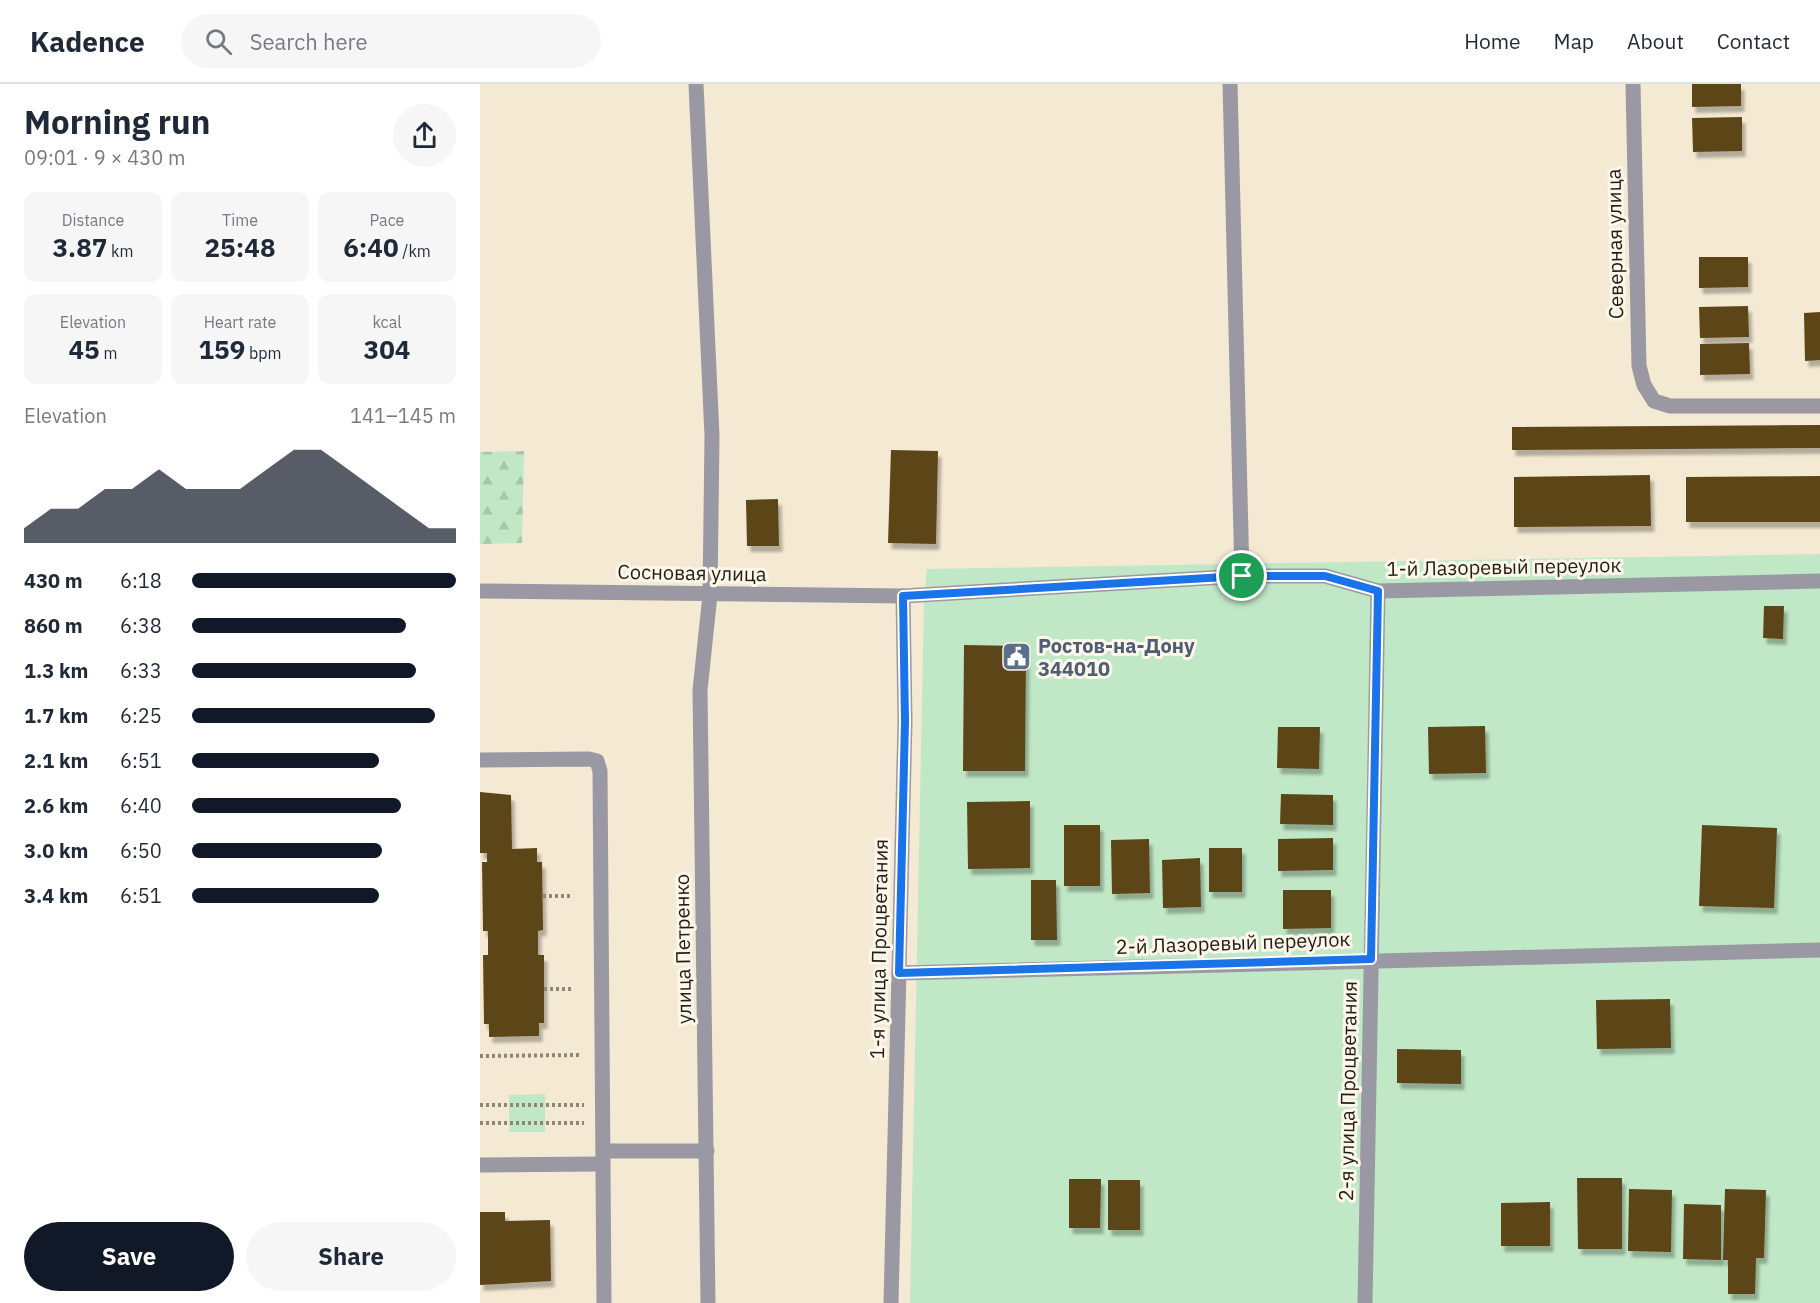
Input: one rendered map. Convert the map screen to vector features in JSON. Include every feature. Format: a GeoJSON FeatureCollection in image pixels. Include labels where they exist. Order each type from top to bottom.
{"type":"FeatureCollection","features":[{"type":"Feature","properties":{"kind":"street","name":"улица Петренко"},"geometry":{"type":"LineString","coordinates":[[696,84],[712,436],[710,595],[700,690],[708,1303]]}},
{"type":"Feature","properties":{"kind":"street"},"geometry":{"type":"LineString","coordinates":[[1230,84],[1242,576]]}},
{"type":"Feature","properties":{"kind":"street","name":"Северная улица"},"geometry":{"type":"LineString","coordinates":[[1633,84],[1639,366],[1644,384],[1653,400],[1670,406],[1689,408],[1820,406]]}},
{"type":"Feature","properties":{"kind":"street","name":"1-й Лазоревый переулок"},"geometry":{"type":"LineString","coordinates":[[903,596],[1242,576],[1325,576],[1378,591],[1820,581]]}},
{"type":"Feature","properties":{"kind":"street","name":"Сосновая улица"},"geometry":{"type":"LineString","coordinates":[[480,591],[903,596]]}},
{"type":"Feature","properties":{"kind":"street","name":"2-я улица Процветания"},"geometry":{"type":"LineString","coordinates":[[1365,1303],[1378,591]]}},
{"type":"Feature","properties":{"kind":"street","name":"1-я улица Процветания"},"geometry":{"type":"LineString","coordinates":[[891,1303],[905,721],[903,596]]}},
{"type":"Feature","properties":{"kind":"street"},"geometry":{"type":"LineString","coordinates":[[480,760],[597,761],[600,771],[604,1303]]}},
{"type":"Feature","properties":{"kind":"street","name":"2-й Лазоревый переулок"},"geometry":{"type":"LineString","coordinates":[[899,973],[1371,959],[1820,950]]}},
{"type":"Feature","properties":{"kind":"street"},"geometry":{"type":"LineString","coordinates":[[480,1165],[707,1151]]}},
{"type":"Feature","properties":{"kind":"path"},"geometry":{"type":"LineString","coordinates":[[543,896],[570,896]]}},
{"type":"Feature","properties":{"kind":"path"},"geometry":{"type":"LineString","coordinates":[[544,989],[571,989]]}},
{"type":"Feature","properties":{"kind":"path"},"geometry":{"type":"LineString","coordinates":[[480,1056],[602,1055]]}},
{"type":"Feature","properties":{"kind":"path"},"geometry":{"type":"LineString","coordinates":[[480,1105],[603,1104]]}},
{"type":"Feature","properties":{"kind":"path"},"geometry":{"type":"LineString","coordinates":[[480,1123],[602,1122]]}},
{"type":"Feature","properties":{"kind":"green space"},"geometry":{"type":"Polygon","coordinates":[[[524,451],[522,543],[480,544],[480,452],[524,451]]]}},
{"type":"Feature","properties":{"kind":"green space"},"geometry":{"type":"Polygon","coordinates":[[[1820,554],[1820,1303],[910,1303],[924,599],[927,569],[1820,554]]]}},
{"type":"Feature","properties":{"kind":"green space"},"geometry":{"type":"Polygon","coordinates":[[[545,1094],[545,1132],[509,1132],[509,1095],[545,1094]]]}},
{"type":"Feature","properties":{"kind":"building"},"geometry":{"type":"Polygon","coordinates":[[[1692,84],[1741,84],[1741,106],[1692,107],[1692,84]]]}},
{"type":"Feature","properties":{"kind":"building"},"geometry":{"type":"Polygon","coordinates":[[[1742,117],[1742,151],[1693,152],[1692,118],[1742,117]]]}},
{"type":"Feature","properties":{"kind":"building"},"geometry":{"type":"Polygon","coordinates":[[[1699,257],[1748,257],[1748,287],[1699,288],[1699,257]]]}},
{"type":"Feature","properties":{"kind":"building"},"geometry":{"type":"Polygon","coordinates":[[[1748,306],[1749,337],[1700,338],[1699,307],[1748,306]]]}},
{"type":"Feature","properties":{"kind":"building"},"geometry":{"type":"Polygon","coordinates":[[[1820,312],[1820,360],[1805,361],[1804,313],[1820,312]]]}},
{"type":"Feature","properties":{"kind":"building"},"geometry":{"type":"Polygon","coordinates":[[[1749,343],[1750,374],[1700,375],[1700,344],[1749,343]]]}},
{"type":"Feature","properties":{"kind":"building"},"geometry":{"type":"Polygon","coordinates":[[[1820,425],[1820,448],[1512,450],[1512,427],[1820,425]]]}},
{"type":"Feature","properties":{"kind":"building"},"geometry":{"type":"Polygon","coordinates":[[[891,450],[938,451],[936,544],[888,543],[891,450]]]}},
{"type":"Feature","properties":{"kind":"building"},"geometry":{"type":"Polygon","coordinates":[[[1650,475],[1651,526],[1514,527],[1514,477],[1650,475]]]}},
{"type":"Feature","properties":{"kind":"building"},"geometry":{"type":"Polygon","coordinates":[[[1820,476],[1820,522],[1686,522],[1686,477],[1820,476]]]}},
{"type":"Feature","properties":{"kind":"building"},"geometry":{"type":"Polygon","coordinates":[[[778,499],[779,546],[747,546],[746,500],[778,499]]]}},
{"type":"Feature","properties":{"kind":"building"},"geometry":{"type":"Polygon","coordinates":[[[1764,606],[1784,606],[1783,639],[1763,638],[1764,606]]]}},
{"type":"Feature","properties":{"kind":"building"},"geometry":{"type":"Polygon","coordinates":[[[964,645],[1026,646],[1025,771],[963,771],[964,645]]]}},
{"type":"Feature","properties":{"kind":"building"},"geometry":{"type":"Polygon","coordinates":[[[1485,726],[1486,773],[1429,774],[1428,727],[1485,726]]]}},
{"type":"Feature","properties":{"kind":"building"},"geometry":{"type":"Polygon","coordinates":[[[1278,727],[1320,727],[1319,769],[1277,768],[1278,727]]]}},
{"type":"Feature","properties":{"kind":"building"},"geometry":{"type":"Polygon","coordinates":[[[480,792],[511,795],[512,849],[537,848],[537,862],[542,862],[543,930],[538,931],[538,955],[544,955],[544,1023],[539,1023],[539,1036],[489,1037],[489,1024],[484,1024],[483,955],[488,955],[488,931],[483,931],[482,862],[487,862],[487,853],[480,853],[480,792]]]}},
{"type":"Feature","properties":{"kind":"building"},"geometry":{"type":"Polygon","coordinates":[[[1281,794],[1333,795],[1333,825],[1280,824],[1281,794]]]}},
{"type":"Feature","properties":{"kind":"building"},"geometry":{"type":"Polygon","coordinates":[[[1030,801],[1030,868],[968,869],[967,802],[1030,801]]]}},
{"type":"Feature","properties":{"kind":"building"},"geometry":{"type":"Polygon","coordinates":[[[1064,825],[1100,825],[1100,886],[1064,886],[1064,825]]]}},
{"type":"Feature","properties":{"kind":"building"},"geometry":{"type":"Polygon","coordinates":[[[1702,825],[1777,828],[1774,908],[1699,906],[1702,825]]]}},
{"type":"Feature","properties":{"kind":"building"},"geometry":{"type":"Polygon","coordinates":[[[1333,838],[1333,870],[1278,871],[1278,839],[1333,838]]]}},
{"type":"Feature","properties":{"kind":"building"},"geometry":{"type":"Polygon","coordinates":[[[1149,839],[1150,893],[1112,894],[1111,840],[1149,839]]]}},
{"type":"Feature","properties":{"kind":"building"},"geometry":{"type":"Polygon","coordinates":[[[1209,848],[1242,848],[1242,892],[1209,892],[1209,848]]]}},
{"type":"Feature","properties":{"kind":"building"},"geometry":{"type":"Polygon","coordinates":[[[1200,858],[1201,907],[1163,908],[1162,860],[1200,858]]]}},
{"type":"Feature","properties":{"kind":"building"},"geometry":{"type":"Polygon","coordinates":[[[1031,880],[1056,880],[1057,940],[1031,940],[1031,880]]]}},
{"type":"Feature","properties":{"kind":"building"},"geometry":{"type":"Polygon","coordinates":[[[1283,890],[1331,890],[1331,928],[1283,929],[1283,890]]]}},
{"type":"Feature","properties":{"kind":"building"},"geometry":{"type":"Polygon","coordinates":[[[1670,999],[1671,1048],[1597,1049],[1596,1000],[1670,999]]]}},
{"type":"Feature","properties":{"kind":"building"},"geometry":{"type":"Polygon","coordinates":[[[1397,1049],[1461,1050],[1461,1084],[1397,1083],[1397,1049]]]}},
{"type":"Feature","properties":{"kind":"building"},"geometry":{"type":"Polygon","coordinates":[[[1577,1178],[1622,1178],[1622,1249],[1578,1249],[1577,1178]]]}},
{"type":"Feature","properties":{"kind":"building"},"geometry":{"type":"Polygon","coordinates":[[[1069,1179],[1101,1179],[1100,1228],[1069,1228],[1069,1179]]]}},
{"type":"Feature","properties":{"kind":"building"},"geometry":{"type":"Polygon","coordinates":[[[1108,1180],[1140,1180],[1140,1230],[1108,1230],[1108,1180]]]}},
{"type":"Feature","properties":{"kind":"building"},"geometry":{"type":"Polygon","coordinates":[[[1629,1189],[1672,1190],[1671,1252],[1628,1251],[1629,1189]]]}},
{"type":"Feature","properties":{"kind":"building"},"geometry":{"type":"Polygon","coordinates":[[[1725,1189],[1766,1190],[1764,1258],[1756,1258],[1755,1294],[1728,1294],[1728,1260],[1723,1260],[1725,1189]]]}},
{"type":"Feature","properties":{"kind":"building"},"geometry":{"type":"Polygon","coordinates":[[[1550,1202],[1550,1246],[1501,1246],[1501,1203],[1550,1202]]]}},
{"type":"Feature","properties":{"kind":"building"},"geometry":{"type":"Polygon","coordinates":[[[1684,1204],[1721,1205],[1721,1260],[1683,1259],[1684,1204]]]}},
{"type":"Feature","properties":{"kind":"building"},"geometry":{"type":"Polygon","coordinates":[[[480,1212],[505,1212],[505,1221],[550,1220],[551,1281],[480,1285],[480,1212]]]}},
{"type":"Feature","properties":{"kind":"place","name":"Ростов-на-Дону 344010"},"geometry":{"type":"Point","coordinates":[1017,657]}},
{"type":"Feature","properties":{"kind":"route"},"geometry":{"type":"LineString","coordinates":[[1242,576],[1325,576],[1378,591],[1371,959],[899,973],[905,721],[903,596],[1242,576]]}}]}
